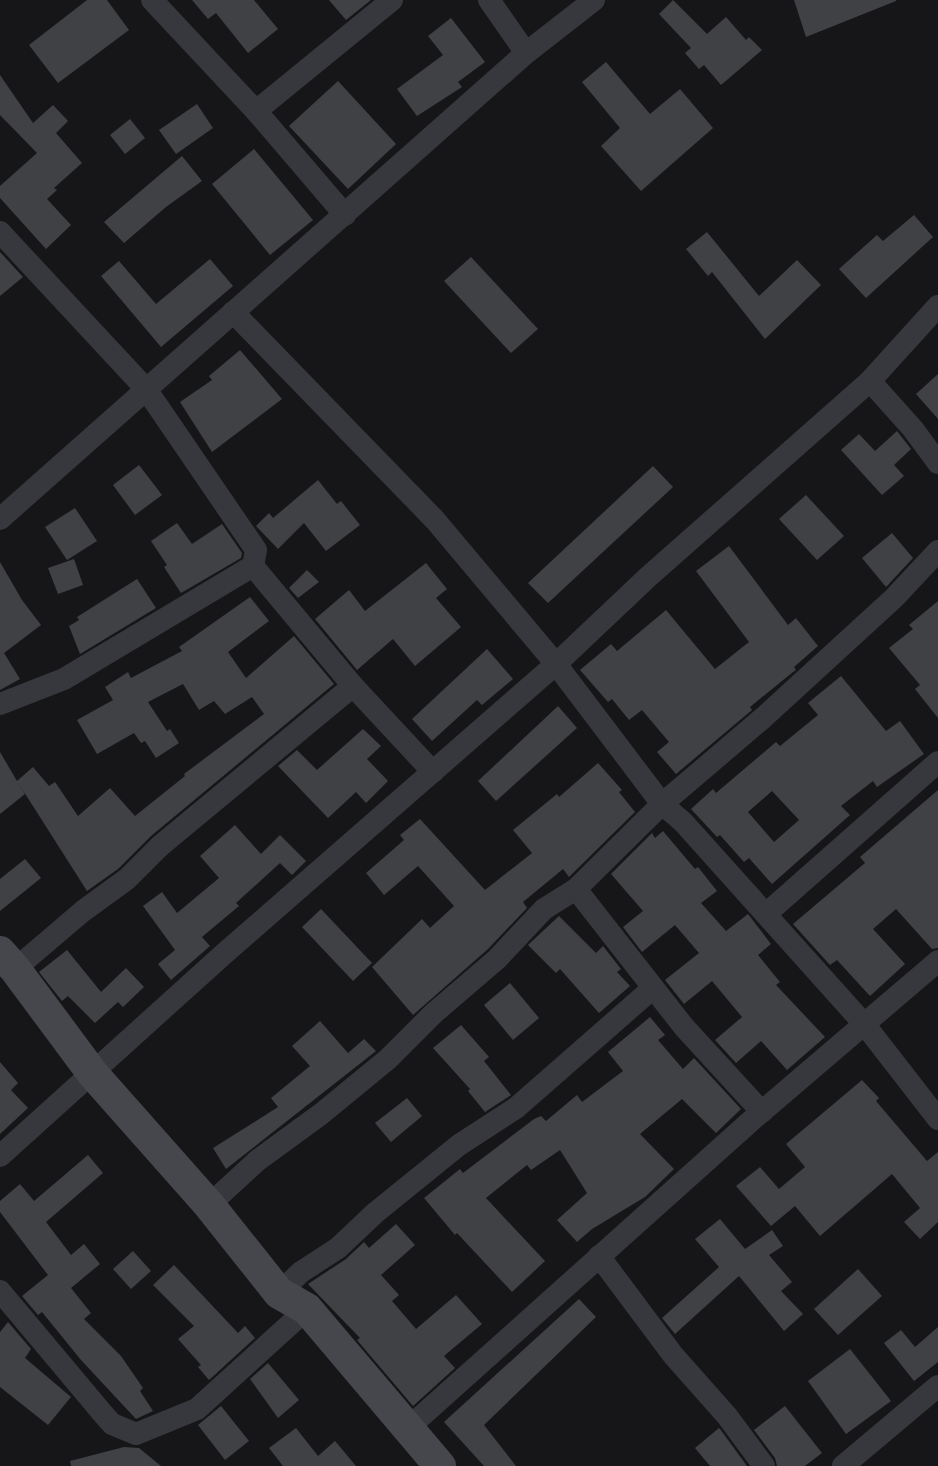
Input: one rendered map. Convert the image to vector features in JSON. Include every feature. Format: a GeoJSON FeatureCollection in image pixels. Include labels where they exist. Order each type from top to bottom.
{"type":"FeatureCollection","features":[{"type":"Feature","properties":{"kind":"street"},"geometry":{"type":"LineString","coordinates":[[152,0],[256,111],[345,215]]}},
{"type":"Feature","properties":{"kind":"street"},"geometry":{"type":"LineString","coordinates":[[256,111],[392,0]]}},
{"type":"Feature","properties":{"kind":"street"},"geometry":{"type":"LineString","coordinates":[[489,0],[526,53]]}},
{"type":"Feature","properties":{"kind":"street"},"geometry":{"type":"LineString","coordinates":[[0,519],[526,53],[594,0]]}},
{"type":"Feature","properties":{"kind":"street"},"geometry":{"type":"LineString","coordinates":[[0,232],[146,389],[256,550],[253,566],[64,679],[0,704]]}},
{"type":"Feature","properties":{"kind":"street"},"geometry":{"type":"LineString","coordinates":[[0,1156],[226,952],[556,664],[648,576],[870,381],[938,306]]}},
{"type":"Feature","properties":{"kind":"street"},"geometry":{"type":"LineString","coordinates":[[233,312],[435,520],[556,664],[662,804],[683,822],[865,1025],[938,1119]]}},
{"type":"Feature","properties":{"kind":"street"},"geometry":{"type":"LineString","coordinates":[[870,381],[913,429],[938,463]]}},
{"type":"Feature","properties":{"kind":"street"},"geometry":{"type":"LineString","coordinates":[[209,1205],[258,1160],[321,1114],[388,1059],[434,1013],[497,959],[544,909],[576,889],[662,804],[764,718],[894,598],[938,550]]}},
{"type":"Feature","properties":{"kind":"street"},"geometry":{"type":"LineString","coordinates":[[253,566],[353,686],[433,772]]}},
{"type":"Feature","properties":{"kind":"street"},"geometry":{"type":"LineString","coordinates":[[353,686],[160,846],[127,879],[8,961],[93,1074],[209,1205],[279,1293],[307,1309],[440,1466]]}},
{"type":"Feature","properties":{"kind":"street"},"geometry":{"type":"LineString","coordinates":[[766,914],[938,762]]}},
{"type":"Feature","properties":{"kind":"street"},"geometry":{"type":"LineString","coordinates":[[576,889],[684,1027],[762,1112]]}},
{"type":"Feature","properties":{"kind":"street"},"geometry":{"type":"LineString","coordinates":[[407,1429],[762,1112],[938,961]]}},
{"type":"Feature","properties":{"kind":"street"},"geometry":{"type":"LineString","coordinates":[[279,1293],[301,1272],[338,1248],[375,1213],[459,1145],[516,1108],[653,987]]}},
{"type":"Feature","properties":{"kind":"street"},"geometry":{"type":"LineString","coordinates":[[599,1256],[673,1355],[727,1416],[764,1466]]}},
{"type":"Feature","properties":{"kind":"street"},"geometry":{"type":"LineString","coordinates":[[0,1291],[112,1424],[136,1434],[197,1409],[307,1309]]}},
{"type":"Feature","properties":{"kind":"street"},"geometry":{"type":"LineString","coordinates":[[843,1466],[938,1386]]}},
{"type":"Feature","properties":{"kind":"building"},"geometry":{"type":"Polygon","coordinates":[[[87,0],[107,0],[129,30],[58,83],[29,45],[87,0]]]}},
{"type":"Feature","properties":{"kind":"building"},"geometry":{"type":"Polygon","coordinates":[[[192,0],[254,0],[278,29],[248,53],[216,13],[208,19],[192,0]]]}},
{"type":"Feature","properties":{"kind":"building"},"geometry":{"type":"Polygon","coordinates":[[[329,0],[371,0],[346,20],[329,0]]]}},
{"type":"Feature","properties":{"kind":"building"},"geometry":{"type":"Polygon","coordinates":[[[673,0],[707,34],[726,17],[746,40],[749,37],[762,50],[721,85],[704,65],[699,69],[685,53],[691,48],[659,14],[673,0]]]}},
{"type":"Feature","properties":{"kind":"building"},"geometry":{"type":"Polygon","coordinates":[[[794,0],[896,0],[896,1],[806,37],[794,0]]]}},
{"type":"Feature","properties":{"kind":"building"},"geometry":{"type":"Polygon","coordinates":[[[451,18],[485,62],[458,82],[462,87],[417,116],[397,89],[443,55],[428,36],[451,18]]]}},
{"type":"Feature","properties":{"kind":"building"},"geometry":{"type":"Polygon","coordinates":[[[606,62],[650,114],[680,89],[713,128],[641,191],[601,146],[620,128],[582,82],[606,62]]]}},
{"type":"Feature","properties":{"kind":"building"},"geometry":{"type":"Polygon","coordinates":[[[0,75],[33,123],[53,105],[68,121],[56,133],[82,163],[54,188],[57,190],[47,199],[71,225],[46,249],[0,198],[0,186],[37,153],[0,115],[0,75]]]}},
{"type":"Feature","properties":{"kind":"building"},"geometry":{"type":"Polygon","coordinates":[[[338,81],[396,144],[348,189],[289,126],[338,81]]]}},
{"type":"Feature","properties":{"kind":"building"},"geometry":{"type":"Polygon","coordinates":[[[197,104],[213,128],[176,154],[159,130],[197,104]]]}},
{"type":"Feature","properties":{"kind":"building"},"geometry":{"type":"Polygon","coordinates":[[[130,119],[145,138],[125,154],[110,135],[130,119]]]}},
{"type":"Feature","properties":{"kind":"building"},"geometry":{"type":"Polygon","coordinates":[[[254,149],[313,220],[270,255],[212,184],[254,149]]]}},
{"type":"Feature","properties":{"kind":"building"},"geometry":{"type":"Polygon","coordinates":[[[182,156],[202,181],[166,207],[124,243],[104,222],[182,156]]]}},
{"type":"Feature","properties":{"kind":"building"},"geometry":{"type":"Polygon","coordinates":[[[914,215],[933,237],[866,298],[839,269],[877,235],[883,241],[914,215]]]}},
{"type":"Feature","properties":{"kind":"building"},"geometry":{"type":"Polygon","coordinates":[[[707,232],[759,296],[797,260],[821,285],[765,339],[712,272],[708,276],[686,249],[707,232]]]}},
{"type":"Feature","properties":{"kind":"building"},"geometry":{"type":"Polygon","coordinates":[[[0,252],[23,277],[0,296],[0,252]]]}},
{"type":"Feature","properties":{"kind":"building"},"geometry":{"type":"Polygon","coordinates":[[[471,257],[538,329],[511,353],[444,281],[471,257]]]}},
{"type":"Feature","properties":{"kind":"building"},"geometry":{"type":"Polygon","coordinates":[[[210,259],[233,286],[161,347],[101,276],[119,261],[156,304],[210,259]]]}},
{"type":"Feature","properties":{"kind":"building"},"geometry":{"type":"Polygon","coordinates":[[[240,350],[282,399],[212,452],[180,402],[212,380],[209,376],[240,350]]]}},
{"type":"Feature","properties":{"kind":"building"},"geometry":{"type":"Polygon","coordinates":[[[938,374],[938,419],[916,394],[938,374]]]}},
{"type":"Feature","properties":{"kind":"building"},"geometry":{"type":"Polygon","coordinates":[[[897,431],[911,449],[894,465],[904,476],[882,495],[841,450],[859,434],[875,451],[897,431]]]}},
{"type":"Feature","properties":{"kind":"building"},"geometry":{"type":"Polygon","coordinates":[[[139,465],[162,495],[135,515],[113,485],[139,465]]]}},
{"type":"Feature","properties":{"kind":"building"},"geometry":{"type":"Polygon","coordinates":[[[653,466],[673,487],[548,603],[528,583],[653,466]]]}},
{"type":"Feature","properties":{"kind":"building"},"geometry":{"type":"Polygon","coordinates":[[[318,480],[337,504],[341,501],[360,525],[326,551],[304,523],[278,549],[256,526],[269,513],[273,518],[318,480]]]}},
{"type":"Feature","properties":{"kind":"building"},"geometry":{"type":"Polygon","coordinates":[[[806,495],[844,536],[817,560],[779,519],[806,495]]]}},
{"type":"Feature","properties":{"kind":"building"},"geometry":{"type":"Polygon","coordinates":[[[75,508],[97,541],[67,560],[45,527],[75,508]]]}},
{"type":"Feature","properties":{"kind":"building"},"geometry":{"type":"Polygon","coordinates":[[[177,523],[192,544],[222,524],[242,553],[241,558],[181,593],[164,567],[167,565],[151,541],[177,523]]]}},
{"type":"Feature","properties":{"kind":"building"},"geometry":{"type":"Polygon","coordinates":[[[892,533],[913,558],[886,587],[862,558],[892,533]]]}},
{"type":"Feature","properties":{"kind":"building"},"geometry":{"type":"Polygon","coordinates":[[[729,546],[788,625],[796,618],[818,646],[794,667],[796,670],[750,707],[752,710],[676,774],[657,752],[669,742],[642,710],[629,720],[612,699],[608,702],[580,670],[611,644],[617,651],[666,610],[715,669],[749,642],[696,571],[729,546]]]}},
{"type":"Feature","properties":{"kind":"building"},"geometry":{"type":"Polygon","coordinates":[[[74,559],[83,585],[58,594],[48,568],[74,559]]]}},
{"type":"Feature","properties":{"kind":"building"},"geometry":{"type":"Polygon","coordinates":[[[0,562],[22,600],[41,625],[4,653],[20,679],[0,690],[0,562]]]}},
{"type":"Feature","properties":{"kind":"building"},"geometry":{"type":"Polygon","coordinates":[[[426,563],[447,589],[436,598],[461,627],[415,666],[393,639],[357,670],[315,619],[349,590],[365,611],[426,563]]]}},
{"type":"Feature","properties":{"kind":"building"},"geometry":{"type":"Polygon","coordinates":[[[307,570],[319,582],[298,598],[289,588],[307,570]]]}},
{"type":"Feature","properties":{"kind":"building"},"geometry":{"type":"Polygon","coordinates":[[[137,579],[156,608],[80,654],[69,626],[79,620],[77,617],[137,579]]]}},
{"type":"Feature","properties":{"kind":"building"},"geometry":{"type":"Polygon","coordinates":[[[250,597],[269,621],[228,652],[246,678],[294,636],[334,684],[151,836],[118,869],[87,891],[17,781],[33,767],[49,786],[55,782],[78,816],[110,788],[135,816],[185,776],[184,774],[264,714],[252,697],[225,714],[214,701],[199,710],[183,684],[148,702],[167,731],[170,729],[179,743],[156,758],[145,741],[141,743],[134,733],[97,754],[77,720],[113,700],[105,687],[128,672],[131,678],[182,651],[179,647],[250,597]]]}},
{"type":"Feature","properties":{"kind":"building"},"geometry":{"type":"Polygon","coordinates":[[[938,601],[938,718],[915,689],[920,685],[889,648],[913,629],[909,625],[938,601]]]}},
{"type":"Feature","properties":{"kind":"building"},"geometry":{"type":"Polygon","coordinates":[[[487,649],[513,679],[482,705],[477,700],[432,741],[412,719],[487,649]]]}},
{"type":"Feature","properties":{"kind":"building"},"geometry":{"type":"Polygon","coordinates":[[[841,676],[886,731],[900,721],[924,754],[877,787],[873,781],[841,806],[850,815],[772,884],[749,858],[744,862],[720,835],[717,837],[691,809],[713,789],[716,793],[776,742],[780,746],[818,715],[808,703],[841,676]],[[772,791],[748,812],[774,842],[799,820],[772,791]]]}},
{"type":"Feature","properties":{"kind":"building"},"geometry":{"type":"Polygon","coordinates":[[[558,706],[577,728],[496,801],[478,781],[558,706]]]}},
{"type":"Feature","properties":{"kind":"building"},"geometry":{"type":"Polygon","coordinates":[[[363,729],[381,746],[367,759],[388,781],[366,803],[356,792],[328,818],[278,766],[297,750],[317,770],[363,729]]]}},
{"type":"Feature","properties":{"kind":"building"},"geometry":{"type":"Polygon","coordinates":[[[0,752],[25,794],[0,814],[0,752]]]}},
{"type":"Feature","properties":{"kind":"building"},"geometry":{"type":"Polygon","coordinates":[[[598,763],[622,790],[619,792],[635,812],[569,877],[563,869],[523,902],[527,908],[488,949],[413,1015],[372,967],[422,919],[430,928],[454,906],[418,866],[384,895],[366,873],[404,840],[400,835],[420,819],[485,890],[532,853],[513,830],[557,794],[559,797],[598,763]]]}},
{"type":"Feature","properties":{"kind":"building"},"geometry":{"type":"Polygon","coordinates":[[[938,790],[938,948],[932,949],[896,909],[873,929],[905,964],[870,996],[837,960],[830,965],[793,924],[865,863],[860,857],[938,790]]]}},
{"type":"Feature","properties":{"kind":"building"},"geometry":{"type":"Polygon","coordinates":[[[235,825],[261,854],[280,835],[306,861],[292,875],[280,863],[236,903],[239,906],[202,937],[210,946],[171,980],[158,964],[175,950],[143,906],[162,892],[177,913],[219,878],[200,856],[235,825]]]}},
{"type":"Feature","properties":{"kind":"building"},"geometry":{"type":"Polygon","coordinates":[[[663,831],[695,869],[698,867],[717,891],[701,903],[726,931],[748,914],[771,944],[758,955],[780,982],[776,985],[825,1037],[787,1070],[761,1041],[736,1063],[715,1040],[742,1017],[712,981],[684,1004],[665,980],[699,953],[675,925],[642,952],[623,927],[643,911],[611,874],[652,833],[655,838],[663,831]]]}},
{"type":"Feature","properties":{"kind":"building"},"geometry":{"type":"Polygon","coordinates":[[[25,859],[41,878],[0,911],[0,879],[25,859]]]}},
{"type":"Feature","properties":{"kind":"building"},"geometry":{"type":"Polygon","coordinates":[[[321,909],[372,963],[353,981],[302,927],[321,909]]]}},
{"type":"Feature","properties":{"kind":"building"},"geometry":{"type":"Polygon","coordinates":[[[559,916],[596,953],[603,946],[621,969],[617,972],[630,986],[599,1013],[560,969],[556,973],[528,945],[559,916]]]}},
{"type":"Feature","properties":{"kind":"building"},"geometry":{"type":"Polygon","coordinates":[[[67,950],[101,992],[126,968],[144,987],[123,1007],[118,1002],[95,1023],[68,996],[62,1001],[39,972],[67,950]]]}},
{"type":"Feature","properties":{"kind":"building"},"geometry":{"type":"Polygon","coordinates":[[[510,983],[539,1018],[513,1040],[484,1005],[510,983]]]}},
{"type":"Feature","properties":{"kind":"building"},"geometry":{"type":"Polygon","coordinates":[[[650,1017],[665,1035],[658,1040],[683,1069],[694,1058],[741,1109],[716,1133],[682,1099],[640,1134],[674,1169],[645,1197],[592,1229],[577,1242],[557,1220],[587,1193],[560,1150],[531,1170],[527,1165],[486,1198],[545,1261],[512,1292],[457,1233],[455,1235],[424,1198],[460,1169],[463,1173],[534,1119],[541,1116],[546,1121],[577,1095],[582,1102],[623,1071],[608,1052],[650,1017]]]}},
{"type":"Feature","properties":{"kind":"building"},"geometry":{"type":"Polygon","coordinates":[[[320,1021],[348,1053],[364,1039],[376,1051],[226,1169],[213,1148],[278,1107],[271,1098],[310,1066],[292,1046],[320,1021]]]}},
{"type":"Feature","properties":{"kind":"building"},"geometry":{"type":"Polygon","coordinates":[[[461,1025],[489,1057],[484,1061],[511,1095],[485,1112],[468,1091],[470,1089],[433,1048],[461,1025]]]}},
{"type":"Feature","properties":{"kind":"building"},"geometry":{"type":"Polygon","coordinates":[[[0,1062],[18,1083],[11,1090],[28,1108],[0,1134],[0,1062]]]}},
{"type":"Feature","properties":{"kind":"building"},"geometry":{"type":"Polygon","coordinates":[[[862,1080],[879,1098],[876,1101],[927,1161],[938,1152],[938,1222],[920,1239],[904,1222],[920,1208],[892,1174],[820,1236],[795,1206],[771,1226],[736,1186],[760,1167],[779,1189],[805,1167],[786,1144],[862,1080]]]}},
{"type":"Feature","properties":{"kind":"building"},"geometry":{"type":"Polygon","coordinates":[[[407,1098],[422,1116],[391,1142],[375,1123],[407,1098]]]}},
{"type":"Feature","properties":{"kind":"building"},"geometry":{"type":"Polygon","coordinates":[[[88,1155],[103,1173],[46,1222],[71,1255],[84,1244],[100,1264],[71,1288],[91,1313],[84,1319],[121,1356],[143,1388],[140,1391],[153,1411],[136,1419],[81,1360],[42,1312],[38,1315],[22,1296],[48,1275],[0,1212],[0,1201],[20,1184],[34,1201],[88,1155]]]}},
{"type":"Feature","properties":{"kind":"building"},"geometry":{"type":"Polygon","coordinates":[[[720,1219],[745,1249],[772,1230],[783,1246],[769,1255],[792,1282],[781,1291],[803,1314],[784,1331],[739,1276],[675,1334],[662,1318],[719,1267],[695,1239],[720,1219]]]}},
{"type":"Feature","properties":{"kind":"building"},"geometry":{"type":"Polygon","coordinates":[[[396,1224],[415,1245],[381,1275],[399,1295],[392,1301],[416,1329],[456,1295],[482,1324],[444,1356],[455,1368],[413,1406],[357,1340],[360,1338],[308,1284],[346,1259],[364,1242],[369,1248],[396,1224]]]}},
{"type":"Feature","properties":{"kind":"building"},"geometry":{"type":"Polygon","coordinates":[[[133,1251],[151,1271],[131,1289],[113,1269],[133,1251]]]}},
{"type":"Feature","properties":{"kind":"building"},"geometry":{"type":"Polygon","coordinates":[[[174,1265],[238,1333],[245,1326],[255,1338],[209,1380],[198,1367],[201,1365],[178,1339],[194,1326],[153,1285],[174,1265]]]}},
{"type":"Feature","properties":{"kind":"building"},"geometry":{"type":"Polygon","coordinates":[[[858,1269],[882,1296],[838,1335],[814,1309],[858,1269]]]}},
{"type":"Feature","properties":{"kind":"building"},"geometry":{"type":"Polygon","coordinates":[[[579,1299],[596,1317],[484,1425],[516,1466],[484,1466],[444,1422],[579,1299]]]}},
{"type":"Feature","properties":{"kind":"building"},"geometry":{"type":"Polygon","coordinates":[[[8,1322],[31,1349],[25,1358],[71,1397],[48,1425],[0,1387],[0,1332],[8,1322]]]}},
{"type":"Feature","properties":{"kind":"building"},"geometry":{"type":"Polygon","coordinates":[[[938,1327],[938,1362],[914,1381],[884,1343],[901,1330],[915,1347],[938,1327]]]}},
{"type":"Feature","properties":{"kind":"building"},"geometry":{"type":"Polygon","coordinates":[[[850,1349],[891,1401],[846,1434],[808,1381],[850,1349]]]}},
{"type":"Feature","properties":{"kind":"building"},"geometry":{"type":"Polygon","coordinates":[[[268,1363],[299,1400],[278,1418],[250,1379],[268,1363]]]}},
{"type":"Feature","properties":{"kind":"building"},"geometry":{"type":"Polygon","coordinates":[[[221,1406],[249,1441],[225,1460],[198,1425],[221,1406]]]}},
{"type":"Feature","properties":{"kind":"building"},"geometry":{"type":"Polygon","coordinates":[[[785,1406],[822,1453],[805,1466],[777,1466],[775,1458],[754,1430],[785,1406]]]}},
{"type":"Feature","properties":{"kind":"building"},"geometry":{"type":"Polygon","coordinates":[[[296,1428],[318,1456],[335,1441],[356,1466],[283,1466],[269,1448],[296,1428]]]}},
{"type":"Feature","properties":{"kind":"building"},"geometry":{"type":"Polygon","coordinates":[[[719,1428],[747,1466],[710,1466],[695,1448],[719,1428]]]}},
{"type":"Feature","properties":{"kind":"building"},"geometry":{"type":"Polygon","coordinates":[[[124,1447],[139,1448],[161,1466],[71,1466],[70,1461],[124,1447]]]}}]}
